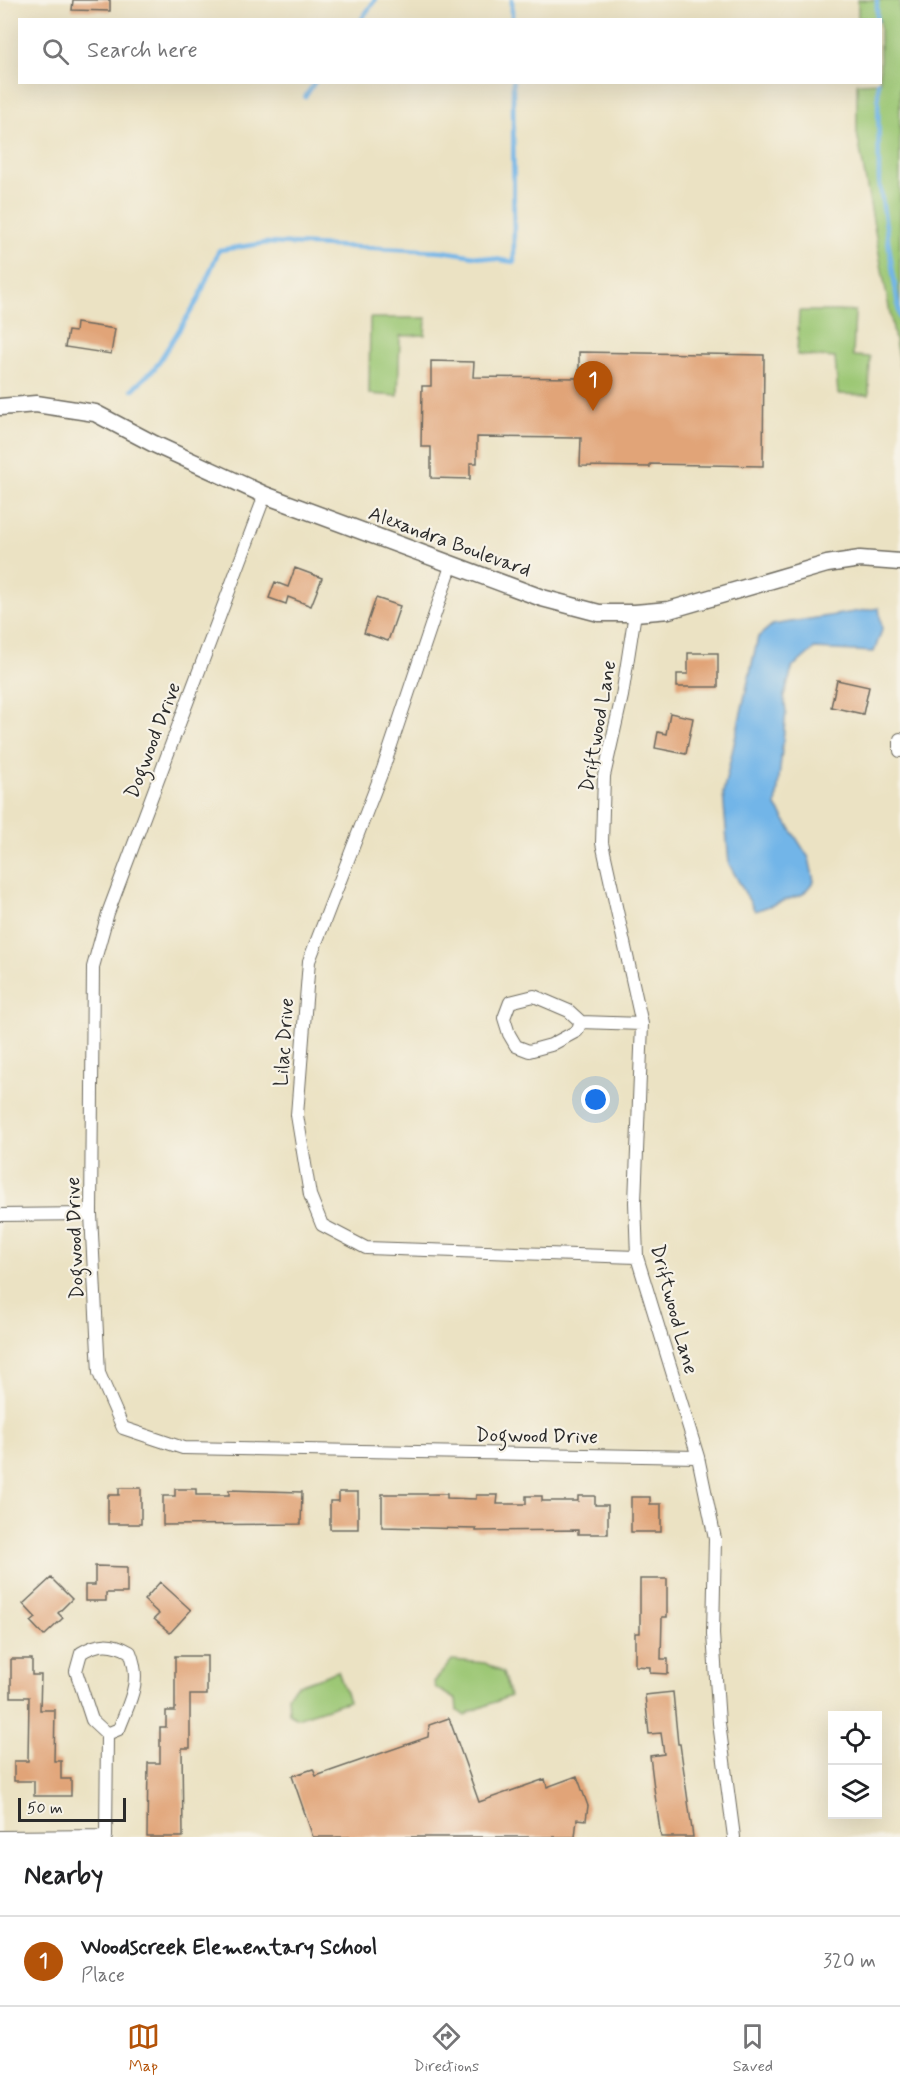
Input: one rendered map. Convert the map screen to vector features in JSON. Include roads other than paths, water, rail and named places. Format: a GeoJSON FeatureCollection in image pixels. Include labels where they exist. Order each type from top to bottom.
{"type":"FeatureCollection","features":[{"type":"Feature","properties":{"kind":"street","name":"Alexandra Boulevard"},"geometry":{"type":"LineString","coordinates":[[0,407],[36,404],[95,413],[154,444],[265,495],[542,598],[599,613],[669,610],[827,564],[860,559],[900,562]]}},
{"type":"Feature","properties":{"kind":"street","name":"Dogwood Drive"},"geometry":{"type":"LineString","coordinates":[[265,495],[108,913],[93,966],[91,1214],[99,1373],[123,1428],[183,1448],[698,1457]]}},
{"type":"Feature","properties":{"kind":"street","name":"Lilac Drive"},"geometry":{"type":"LineString","coordinates":[[452,563],[383,769],[309,961],[297,1115],[310,1195],[322,1225],[366,1248],[637,1257]]}},
{"type":"Feature","properties":{"kind":"street","name":"Driftwood Lane"},"geometry":{"type":"LineString","coordinates":[[635,613],[624,686],[604,776],[602,843],[642,1024],[635,1202],[637,1257],[698,1457],[715,1539],[713,1634],[719,1723],[734,1837]]}},
{"type":"Feature","properties":{"kind":"street"},"geometry":{"type":"LineString","coordinates":[[900,739],[900,751]]}},
{"type":"Feature","properties":{"kind":"street"},"geometry":{"type":"LineString","coordinates":[[581,1022],[577,1031],[551,1046],[530,1051],[516,1046],[504,1018],[510,1002],[534,996],[569,1011],[581,1022],[642,1024]]}},
{"type":"Feature","properties":{"kind":"street"},"geometry":{"type":"LineString","coordinates":[[0,1215],[91,1214]]}},
{"type":"Feature","properties":{"kind":"street"},"geometry":{"type":"LineString","coordinates":[[0,1837],[106,1836],[107,1734],[92,1720],[76,1671],[81,1653],[93,1646],[117,1645],[130,1652],[135,1666],[135,1686],[119,1729],[107,1734]]}},
{"type":"Feature","properties":{"kind":"water"},"geometry":{"type":"Polygon","coordinates":[[[879,608],[882,630],[874,652],[814,649],[793,666],[784,696],[786,712],[776,806],[809,858],[814,881],[803,894],[755,911],[729,864],[723,793],[758,637],[772,625],[879,608]]]}},
{"type":"Feature","properties":{"kind":"waterway"},"geometry":{"type":"LineString","coordinates":[[362,18],[375,0]]}},
{"type":"Feature","properties":{"kind":"waterway"},"geometry":{"type":"LineString","coordinates":[[512,0],[512,18]]}},
{"type":"Feature","properties":{"kind":"waterway"},"geometry":{"type":"LineString","coordinates":[[877,0],[877,18]]}},
{"type":"Feature","properties":{"kind":"waterway"},"geometry":{"type":"LineString","coordinates":[[305,97],[314,84]]}},
{"type":"Feature","properties":{"kind":"waterway"},"geometry":{"type":"LineString","coordinates":[[132,390],[155,368],[198,300],[219,250],[267,243],[442,251],[514,262],[513,84]]}},
{"type":"Feature","properties":{"kind":"waterway"},"geometry":{"type":"LineString","coordinates":[[878,84],[879,180],[900,319]]}},
{"type":"Feature","properties":{"kind":"place","name":"Woodscreek Elementary School"},"geometry":{"type":"Point","coordinates":[593,411]}}]}
